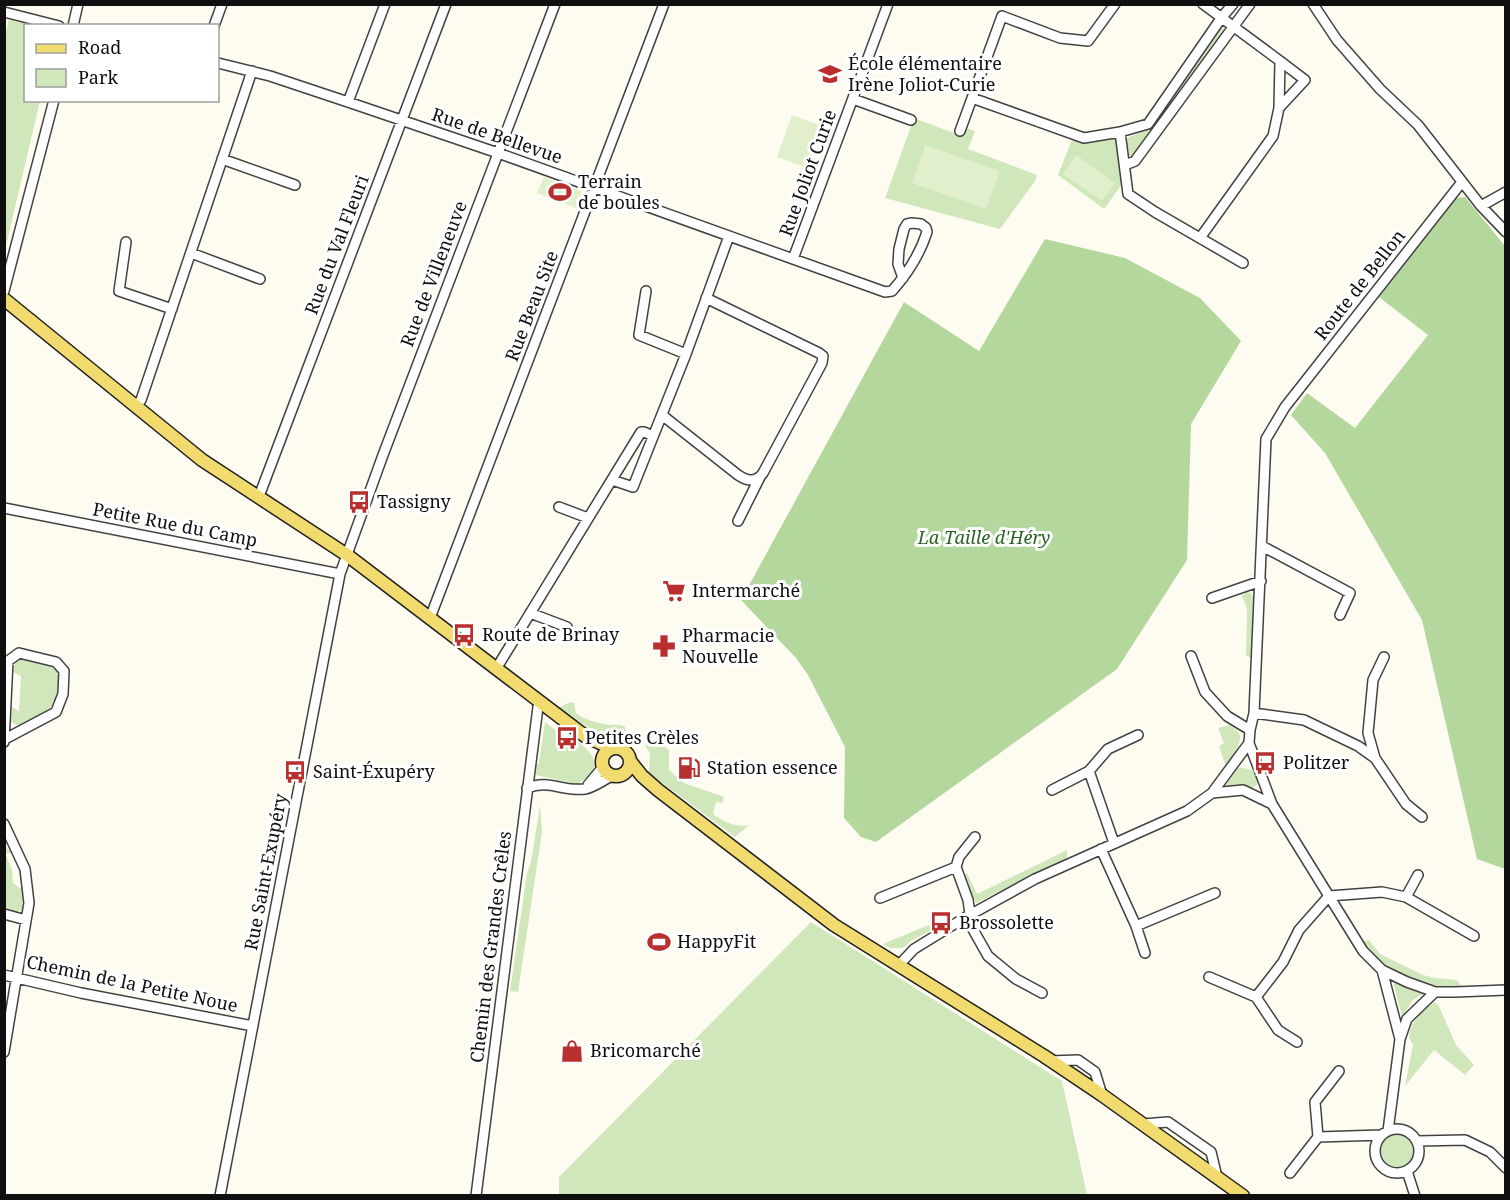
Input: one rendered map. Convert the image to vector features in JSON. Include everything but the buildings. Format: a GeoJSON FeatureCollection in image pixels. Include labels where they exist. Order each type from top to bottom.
{"type":"FeatureCollection","features":[{"type":"Feature","properties":{"kind":"main road"},"geometry":{"type":"LineString","coordinates":[[4,299],[202,459],[347,555],[585,736],[626,752],[642,776],[658,790],[834,925],[1102,1095],[1243,1196]]}},
{"type":"Feature","properties":{"kind":"main road"},"geometry":{"type":"LineString","coordinates":[[585,736],[609,770],[658,790]]}},
{"type":"Feature","properties":{"kind":"main road"},"geometry":{"type":"LineString","coordinates":[[609,770],[605,753],[611,748]]}},
{"type":"Feature","properties":{"kind":"main road"},"geometry":{"type":"LineString","coordinates":[[609,770],[628,770],[630,761]]}},
{"type":"Feature","properties":{"kind":"street"},"geometry":{"type":"LineString","coordinates":[[73,24],[78,4]]}},
{"type":"Feature","properties":{"kind":"street"},"geometry":{"type":"LineString","coordinates":[[215,24],[222,4]]}},
{"type":"Feature","properties":{"kind":"street"},"geometry":{"type":"LineString","coordinates":[[348,102],[386,4]]}},
{"type":"Feature","properties":{"kind":"street","name":"Rue du Val Fleuri"},"geometry":{"type":"LineString","coordinates":[[258,497],[446,4]]}},
{"type":"Feature","properties":{"kind":"street","name":"Rue de Villeneuve"},"geometry":{"type":"LineString","coordinates":[[347,555],[555,4]]}},
{"type":"Feature","properties":{"kind":"street","name":"Rue Beau Site"},"geometry":{"type":"LineString","coordinates":[[430,618],[664,4]]}},
{"type":"Feature","properties":{"kind":"street","name":"Rue Joliot Curie"},"geometry":{"type":"LineString","coordinates":[[793,259],[888,4]]}},
{"type":"Feature","properties":{"kind":"street"},"geometry":{"type":"LineString","coordinates":[[960,132],[1002,16],[1060,38],[1088,41],[1115,4]]}},
{"type":"Feature","properties":{"kind":"street"},"geometry":{"type":"LineString","coordinates":[[1203,4],[1305,80],[1279,108]]}},
{"type":"Feature","properties":{"kind":"street"},"geometry":{"type":"LineString","coordinates":[[972,98],[1084,138],[1120,132],[1148,124],[1233,4]]}},
{"type":"Feature","properties":{"kind":"street"},"geometry":{"type":"LineString","coordinates":[[1125,165],[1135,161],[1250,4]]}},
{"type":"Feature","properties":{"kind":"street"},"geometry":{"type":"LineString","coordinates":[[1313,4],[1337,40],[1380,89],[1418,125],[1481,206],[1506,232]]}},
{"type":"Feature","properties":{"kind":"street"},"geometry":{"type":"LineString","coordinates":[[4,12],[51,24]]}},
{"type":"Feature","properties":{"kind":"street"},"geometry":{"type":"LineString","coordinates":[[1200,238],[1273,136],[1279,108],[1280,61]]}},
{"type":"Feature","properties":{"kind":"street","name":"Rue de Bellevue"},"geometry":{"type":"LineString","coordinates":[[219,63],[280,79],[498,153],[871,288],[885,292],[892,291],[903,278]]}},
{"type":"Feature","properties":{"kind":"street"},"geometry":{"type":"LineString","coordinates":[[136,406],[141,400],[252,71]]}},
{"type":"Feature","properties":{"kind":"street","name":"Rue Joliot Curie"},"geometry":{"type":"LineString","coordinates":[[853,99],[911,120]]}},
{"type":"Feature","properties":{"kind":"street"},"geometry":{"type":"LineString","coordinates":[[4,291],[53,102]]}},
{"type":"Feature","properties":{"kind":"street"},"geometry":{"type":"LineString","coordinates":[[1120,132],[1128,194],[1243,263]]}},
{"type":"Feature","properties":{"kind":"street"},"geometry":{"type":"LineString","coordinates":[[222,159],[294,185]]}},
{"type":"Feature","properties":{"kind":"street","name":"Route de Bellon"},"geometry":{"type":"LineString","coordinates":[[1249,743],[1254,713],[1266,439],[1285,407],[1462,182]]}},
{"type":"Feature","properties":{"kind":"street"},"geometry":{"type":"LineString","coordinates":[[1481,206],[1506,192]]}},
{"type":"Feature","properties":{"kind":"street"},"geometry":{"type":"LineString","coordinates":[[907,224],[921,224],[927,232],[916,258],[903,278],[898,264],[904,228],[907,224]]}},
{"type":"Feature","properties":{"kind":"street"},"geometry":{"type":"LineString","coordinates":[[612,480],[633,487],[686,354],[729,236]]}},
{"type":"Feature","properties":{"kind":"street"},"geometry":{"type":"LineString","coordinates":[[126,242],[119,291],[172,309]]}},
{"type":"Feature","properties":{"kind":"street"},"geometry":{"type":"LineString","coordinates":[[191,253],[260,279]]}},
{"type":"Feature","properties":{"kind":"street"},"geometry":{"type":"LineString","coordinates":[[646,291],[639,335],[686,354]]}},
{"type":"Feature","properties":{"kind":"street"},"geometry":{"type":"LineString","coordinates":[[706,298],[822,356],[822,363],[738,521]]}},
{"type":"Feature","properties":{"kind":"street"},"geometry":{"type":"LineString","coordinates":[[662,415],[738,475],[752,480],[760,477]]}},
{"type":"Feature","properties":{"kind":"street"},"geometry":{"type":"LineString","coordinates":[[496,669],[641,432],[653,436]]}},
{"type":"Feature","properties":{"kind":"street"},"geometry":{"type":"LineString","coordinates":[[559,507],[588,518]]}},
{"type":"Feature","properties":{"kind":"street","name":"Petite Rue du Camp"},"geometry":{"type":"LineString","coordinates":[[4,508],[340,574]]}},
{"type":"Feature","properties":{"kind":"street"},"geometry":{"type":"LineString","coordinates":[[1262,546],[1350,593],[1340,615]]}},
{"type":"Feature","properties":{"kind":"street","name":"Rue Saint-Exupéry"},"geometry":{"type":"LineString","coordinates":[[220,1196],[340,574],[347,555]]}},
{"type":"Feature","properties":{"kind":"street"},"geometry":{"type":"LineString","coordinates":[[1212,598],[1260,581]]}},
{"type":"Feature","properties":{"kind":"street"},"geometry":{"type":"LineString","coordinates":[[530,613],[567,627]]}},
{"type":"Feature","properties":{"kind":"street"},"geometry":{"type":"LineString","coordinates":[[19,653],[56,662],[64,671],[63,694],[56,712],[5,741],[8,661],[19,653]]}},
{"type":"Feature","properties":{"kind":"street"},"geometry":{"type":"LineString","coordinates":[[1191,656],[1205,692],[1227,716],[1250,730]]}},
{"type":"Feature","properties":{"kind":"street"},"geometry":{"type":"LineString","coordinates":[[1384,657],[1373,680],[1368,733],[1375,758],[1406,804],[1422,817]]}},
{"type":"Feature","properties":{"kind":"street","name":"Chemin des Grandes Crêles"},"geometry":{"type":"LineString","coordinates":[[476,1196],[527,788],[538,707],[541,702]]}},
{"type":"Feature","properties":{"kind":"street"},"geometry":{"type":"LineString","coordinates":[[1254,713],[1304,720],[1358,746],[1375,758]]}},
{"type":"Feature","properties":{"kind":"street"},"geometry":{"type":"LineString","coordinates":[[1358,746],[1368,733]]}},
{"type":"Feature","properties":{"kind":"street"},"geometry":{"type":"LineString","coordinates":[[1052,790],[1089,771],[1108,749],[1138,735]]}},
{"type":"Feature","properties":{"kind":"street"},"geometry":{"type":"LineString","coordinates":[[899,965],[914,949],[968,915],[1035,879],[1187,811],[1212,793],[1249,743]]}},
{"type":"Feature","properties":{"kind":"street"},"geometry":{"type":"LineString","coordinates":[[1249,743],[1272,804],[1363,951],[1382,970],[1435,992],[1506,990]]}},
{"type":"Feature","properties":{"kind":"street"},"geometry":{"type":"LineString","coordinates":[[527,788],[546,784],[561,788],[584,789],[596,785],[609,770]]}},
{"type":"Feature","properties":{"kind":"street"},"geometry":{"type":"LineString","coordinates":[[1089,771],[1114,843]]}},
{"type":"Feature","properties":{"kind":"street"},"geometry":{"type":"LineString","coordinates":[[1212,793],[1244,790],[1272,804]]}},
{"type":"Feature","properties":{"kind":"street"},"geometry":{"type":"LineString","coordinates":[[4,824],[9,843],[25,869],[28,903],[4,1052]]}},
{"type":"Feature","properties":{"kind":"street"},"geometry":{"type":"LineString","coordinates":[[975,837],[959,857],[956,867],[968,900],[968,915],[988,956],[1016,979],[1042,993]]}},
{"type":"Feature","properties":{"kind":"street"},"geometry":{"type":"LineString","coordinates":[[1101,849],[1136,926],[1145,953]]}},
{"type":"Feature","properties":{"kind":"street"},"geometry":{"type":"LineString","coordinates":[[880,898],[956,867]]}},
{"type":"Feature","properties":{"kind":"street"},"geometry":{"type":"LineString","coordinates":[[1406,897],[1418,875]]}},
{"type":"Feature","properties":{"kind":"street"},"geometry":{"type":"LineString","coordinates":[[1256,997],[1283,962],[1299,930],[1329,896],[1382,892],[1406,897],[1474,936]]}},
{"type":"Feature","properties":{"kind":"street"},"geometry":{"type":"LineString","coordinates":[[1136,926],[1215,893]]}},
{"type":"Feature","properties":{"kind":"street"},"geometry":{"type":"LineString","coordinates":[[4,914],[26,920]]}},
{"type":"Feature","properties":{"kind":"street"},"geometry":{"type":"LineString","coordinates":[[1382,970],[1400,1039]]}},
{"type":"Feature","properties":{"kind":"street","name":"Chemin de la Petite Noue"},"geometry":{"type":"LineString","coordinates":[[4,975],[81,993],[253,1026]]}},
{"type":"Feature","properties":{"kind":"street"},"geometry":{"type":"LineString","coordinates":[[1209,977],[1256,997],[1278,1030],[1297,1042]]}},
{"type":"Feature","properties":{"kind":"street"},"geometry":{"type":"LineString","coordinates":[[1318,1137],[1384,1133],[1398,1129],[1404,1130],[1418,1141],[1419,1155],[1413,1167],[1400,1173],[1385,1169],[1379,1164],[1375,1149],[1384,1133],[1400,1039],[1407,1019],[1435,992]]}},
{"type":"Feature","properties":{"kind":"street"},"geometry":{"type":"LineString","coordinates":[[1290,1173],[1318,1137],[1315,1102],[1340,1071]]}},
{"type":"Feature","properties":{"kind":"street"},"geometry":{"type":"LineString","coordinates":[[1418,1141],[1465,1140],[1490,1152],[1506,1168]]}},
{"type":"Feature","properties":{"kind":"street"},"geometry":{"type":"LineString","coordinates":[[1407,1171],[1415,1196]]}},
{"type":"Feature","properties":{"kind":"green space"},"geometry":{"type":"Polygon","coordinates":[[[9,20],[26,24],[24,102],[40,102],[5,250],[4,39],[9,20]]]}},
{"type":"Feature","properties":{"kind":"green space"},"geometry":{"type":"Polygon","coordinates":[[[1221,27],[1226,30],[1132,158],[1128,156],[1126,141],[1129,137],[1147,130],[1221,27]]]}},
{"type":"Feature","properties":{"kind":"green space"},"geometry":{"type":"Polygon","coordinates":[[[792,115],[822,126],[807,168],[777,157],[792,115]]]}},
{"type":"Feature","properties":{"kind":"green space"},"geometry":{"type":"Polygon","coordinates":[[[914,118],[962,136],[966,128],[975,131],[968,149],[1037,175],[1000,229],[885,198],[914,118]]]}},
{"type":"Feature","properties":{"kind":"green space"},"geometry":{"type":"Polygon","coordinates":[[[1075,139],[1083,142],[1116,139],[1122,184],[1104,209],[1058,175],[1071,142],[1075,139]]]}},
{"type":"Feature","properties":{"kind":"green space"},"geometry":{"type":"Polygon","coordinates":[[[925,145],[1000,171],[986,209],[912,183],[925,145]]]}},
{"type":"Feature","properties":{"kind":"green space"},"geometry":{"type":"Polygon","coordinates":[[[1076,155],[1115,183],[1102,201],[1063,174],[1076,155]]]}},
{"type":"Feature","properties":{"kind":"green space","name":"Terrain de boules"},"geometry":{"type":"Polygon","coordinates":[[[544,177],[580,190],[583,196],[578,209],[537,193],[544,177]]]}},
{"type":"Feature","properties":{"kind":"green space"},"geometry":{"type":"Polygon","coordinates":[[[1465,197],[1505,246],[1505,869],[1477,859],[1422,620],[1325,453],[1291,415],[1307,393],[1355,428],[1428,335],[1379,297],[1456,198],[1465,197]]]}},
{"type":"Feature","properties":{"kind":"green space","name":"La Taille d'Héry"},"geometry":{"type":"Polygon","coordinates":[[[1045,239],[1125,258],[1200,298],[1241,341],[1191,424],[1187,560],[1117,669],[876,842],[861,837],[844,818],[845,747],[808,675],[796,658],[741,600],[904,302],[979,351],[1045,239]]]}},
{"type":"Feature","properties":{"kind":"green space"},"geometry":{"type":"Polygon","coordinates":[[[1247,592],[1251,593],[1255,600],[1252,658],[1246,656],[1247,609],[1242,596],[1247,592]]]}},
{"type":"Feature","properties":{"kind":"green space"},"geometry":{"type":"Polygon","coordinates":[[[16,660],[53,665],[58,668],[59,681],[56,699],[52,706],[39,716],[19,726],[11,722],[12,707],[19,711],[21,676],[13,672],[16,660]]]}},
{"type":"Feature","properties":{"kind":"green space"},"geometry":{"type":"Polygon","coordinates":[[[570,702],[574,703],[576,713],[579,715],[597,722],[623,726],[626,734],[612,733],[601,736],[558,708],[570,702]]]}},
{"type":"Feature","properties":{"kind":"green space"},"geometry":{"type":"Polygon","coordinates":[[[545,722],[568,740],[577,740],[589,751],[594,763],[593,774],[577,784],[536,775],[545,722]]]}},
{"type":"Feature","properties":{"kind":"green space"},"geometry":{"type":"Polygon","coordinates":[[[1230,725],[1238,733],[1240,739],[1226,767],[1219,746],[1224,743],[1218,728],[1230,725]]]}},
{"type":"Feature","properties":{"kind":"green space"},"geometry":{"type":"Polygon","coordinates":[[[653,742],[662,744],[669,750],[669,770],[684,783],[724,797],[722,803],[716,802],[713,814],[730,824],[749,825],[735,837],[649,773],[650,754],[645,745],[653,742]]]}},
{"type":"Feature","properties":{"kind":"green space"},"geometry":{"type":"Polygon","coordinates":[[[1238,768],[1252,770],[1259,780],[1256,786],[1224,788],[1238,768]]]}},
{"type":"Feature","properties":{"kind":"green space"},"geometry":{"type":"Polygon","coordinates":[[[540,805],[542,832],[518,992],[510,991],[527,873],[531,862],[540,805]]]}},
{"type":"Feature","properties":{"kind":"green space"},"geometry":{"type":"Polygon","coordinates":[[[4,846],[13,853],[5,853],[12,870],[13,883],[23,890],[22,910],[17,912],[5,909],[4,846]]]}},
{"type":"Feature","properties":{"kind":"green space"},"geometry":{"type":"Polygon","coordinates":[[[1067,850],[1067,858],[976,903],[963,876],[967,873],[977,894],[1067,850]]]}},
{"type":"Feature","properties":{"kind":"green space"},"geometry":{"type":"Polygon","coordinates":[[[811,922],[1062,1081],[1087,1195],[559,1195],[559,1177],[811,922]]]}},
{"type":"Feature","properties":{"kind":"green space"},"geometry":{"type":"Polygon","coordinates":[[[931,924],[930,931],[902,948],[890,948],[883,944],[931,924]]]}},
{"type":"Feature","properties":{"kind":"green space"},"geometry":{"type":"Polygon","coordinates":[[[1369,940],[1380,954],[1423,975],[1457,980],[1462,987],[1433,987],[1400,974],[1371,954],[1364,941],[1369,940]]]}},
{"type":"Feature","properties":{"kind":"green space"},"geometry":{"type":"Polygon","coordinates":[[[1393,981],[1425,993],[1413,1000],[1402,1017],[1393,981]]]}},
{"type":"Feature","properties":{"kind":"green space"},"geometry":{"type":"Polygon","coordinates":[[[1435,1002],[1439,1006],[1456,1045],[1474,1065],[1465,1075],[1434,1050],[1405,1086],[1413,1045],[1410,1039],[1412,1027],[1420,1015],[1435,1002]]]}},
{"type":"Feature","properties":{"kind":"green space"},"geometry":{"type":"Polygon","coordinates":[[[1398,1133],[1410,1138],[1415,1150],[1410,1162],[1398,1167],[1386,1162],[1381,1150],[1386,1138],[1398,1133]]]}},
{"type":"Feature","properties":{"kind":"place","name":"École élémentaire Irène Joliot-Curie"},"geometry":{"type":"Point","coordinates":[830,74]}},
{"type":"Feature","properties":{"kind":"place","name":"Terrain de boules"},"geometry":{"type":"Point","coordinates":[560,192]}},
{"type":"Feature","properties":{"kind":"place","name":"Tassigny"},"geometry":{"type":"Point","coordinates":[359,502]}},
{"type":"Feature","properties":{"kind":"place","name":"Intermarché"},"geometry":{"type":"Point","coordinates":[674,591]}},
{"type":"Feature","properties":{"kind":"place","name":"Route de Brinay"},"geometry":{"type":"Point","coordinates":[464,635]}},
{"type":"Feature","properties":{"kind":"place","name":"Pharmacie Nouvelle"},"geometry":{"type":"Point","coordinates":[664,646]}},
{"type":"Feature","properties":{"kind":"place","name":"Petites Crèles"},"geometry":{"type":"Point","coordinates":[567,738]}},
{"type":"Feature","properties":{"kind":"place","name":"Politzer"},"geometry":{"type":"Point","coordinates":[1265,763]}},
{"type":"Feature","properties":{"kind":"place","name":"Station essence"},"geometry":{"type":"Point","coordinates":[689,768]}},
{"type":"Feature","properties":{"kind":"place","name":"Saint-Éxupéry"},"geometry":{"type":"Point","coordinates":[295,772]}},
{"type":"Feature","properties":{"kind":"place","name":"Brossolette"},"geometry":{"type":"Point","coordinates":[941,923]}},
{"type":"Feature","properties":{"kind":"place","name":"HappyFit"},"geometry":{"type":"Point","coordinates":[659,942]}},
{"type":"Feature","properties":{"kind":"place","name":"Bricomarché"},"geometry":{"type":"Point","coordinates":[572,1051]}}]}
